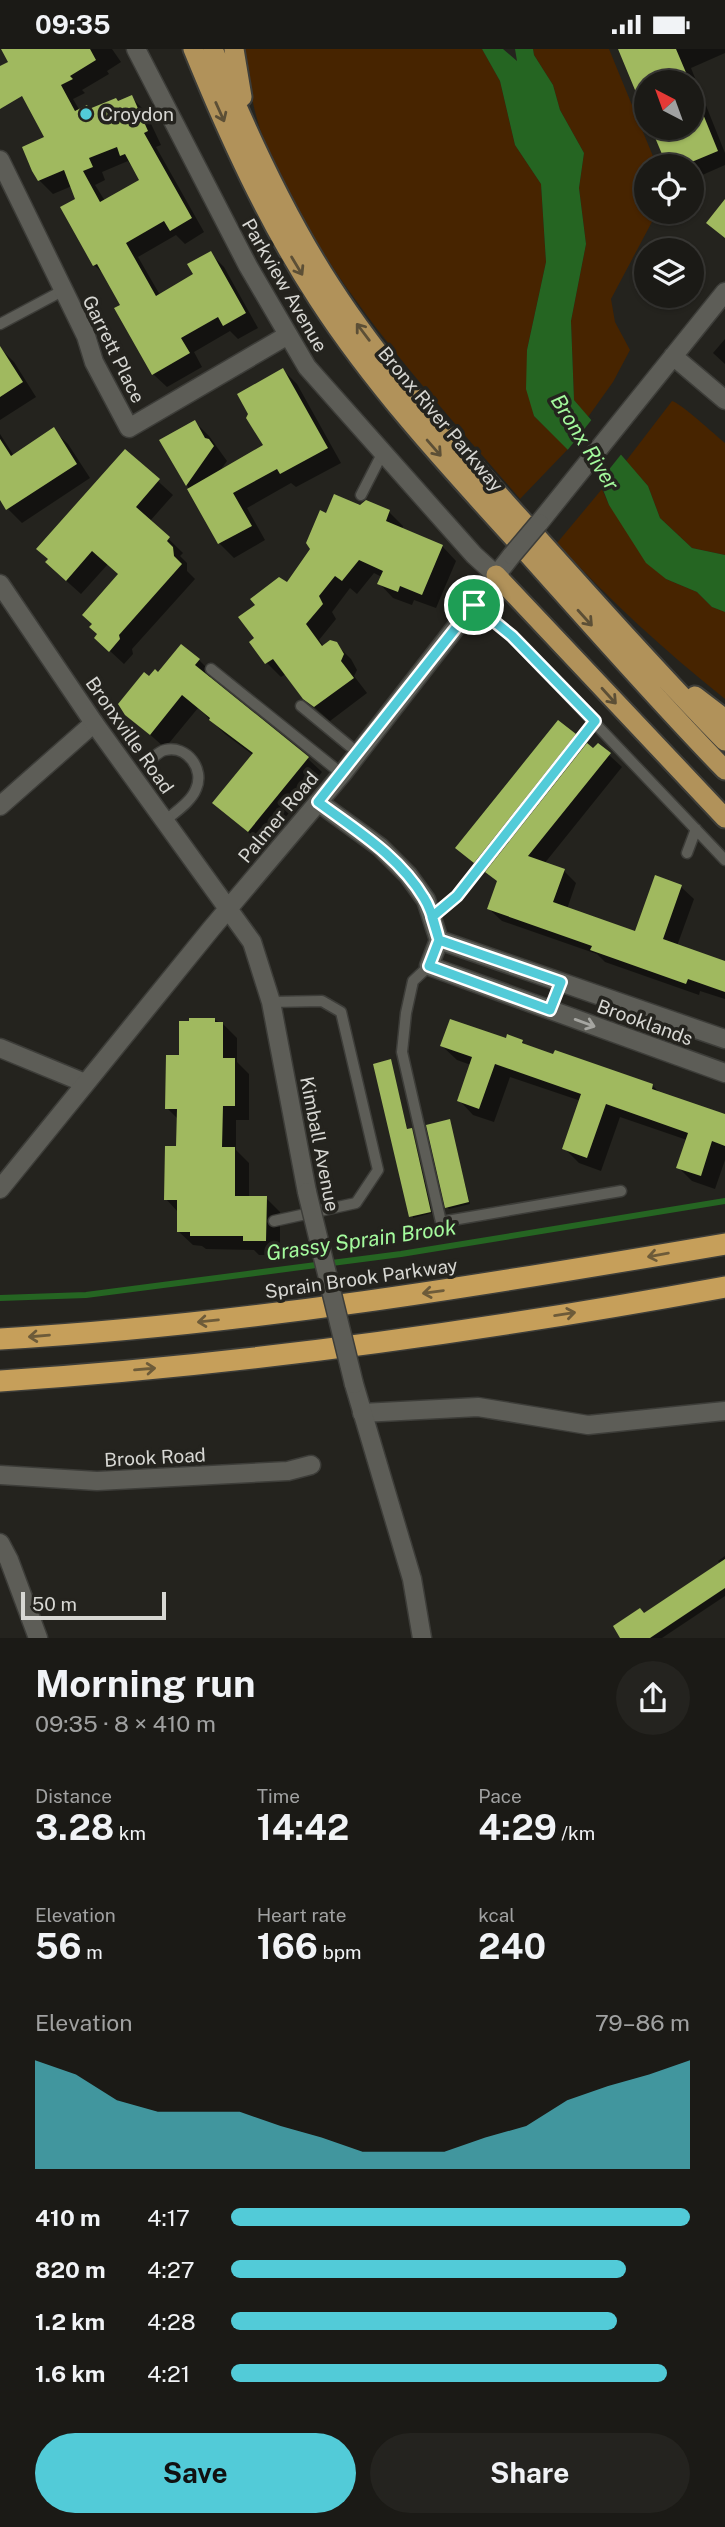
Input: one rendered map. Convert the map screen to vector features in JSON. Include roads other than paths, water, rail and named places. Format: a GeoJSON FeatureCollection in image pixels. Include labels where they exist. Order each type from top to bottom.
{"type":"FeatureCollection","features":[{"type":"Feature","properties":{"kind":"highway","name":"Bronx River Parkway"},"geometry":{"type":"LineString","coordinates":[[193,49],[232,141],[264,207],[299,269],[338,329],[426,440],[725,770]]}},
{"type":"Feature","properties":{"kind":"highway","name":"Bronx River Parkway"},"geometry":{"type":"LineString","coordinates":[[213,49],[277,191],[313,257],[370,341],[454,444],[725,741]]}},
{"type":"Feature","properties":{"kind":"highway"},"geometry":{"type":"LineString","coordinates":[[234,49],[247,129]]}},
{"type":"Feature","properties":{"kind":"highway"},"geometry":{"type":"LineString","coordinates":[[496,575],[725,818]]}},
{"type":"Feature","properties":{"kind":"highway"},"geometry":{"type":"LineString","coordinates":[[649,660],[725,719]]}},
{"type":"Feature","properties":{"kind":"highway","name":"Sprain Brook Parkway"},"geometry":{"type":"LineString","coordinates":[[0,1339],[207,1321],[363,1302],[725,1244]]}},
{"type":"Feature","properties":{"kind":"highway"},"geometry":{"type":"LineString","coordinates":[[0,1381],[302,1353],[498,1325],[725,1287]]}},
{"type":"Feature","properties":{"kind":"street","name":"Parkview Avenue"},"geometry":{"type":"LineString","coordinates":[[136,49],[248,266],[307,367],[474,555],[496,575]]}},
{"type":"Feature","properties":{"kind":"street","name":"Garrett Place"},"geometry":{"type":"LineString","coordinates":[[0,160],[86,336],[99,372],[129,428],[288,335]]}},
{"type":"Feature","properties":{"kind":"street","name":"Palmer Road"},"geometry":{"type":"LineString","coordinates":[[0,1189],[342,774],[496,575],[725,292]]}},
{"type":"Feature","properties":{"kind":"street"},"geometry":{"type":"LineString","coordinates":[[673,356],[725,400]]}},
{"type":"Feature","properties":{"kind":"street","name":"Bronxville Road"},"geometry":{"type":"LineString","coordinates":[[0,584],[94,723],[228,910]]}},
{"type":"Feature","properties":{"kind":"street"},"geometry":{"type":"LineString","coordinates":[[0,806],[94,723]]}},
{"type":"Feature","properties":{"kind":"street"},"geometry":{"type":"LineString","coordinates":[[318,802],[380,847],[408,875],[426,900],[439,940],[429,966]]}},
{"type":"Feature","properties":{"kind":"street","name":"Kimball Avenue"},"geometry":{"type":"LineString","coordinates":[[228,910],[252,942],[271,1002],[307,1192],[354,1384],[412,1579],[422,1638]]}},
{"type":"Feature","properties":{"kind":"street","name":"Brooklands"},"geometry":{"type":"LineString","coordinates":[[439,940],[725,1039]]}},
{"type":"Feature","properties":{"kind":"street","name":"Brooklands"},"geometry":{"type":"LineString","coordinates":[[429,966],[725,1073]]}},
{"type":"Feature","properties":{"kind":"street"},"geometry":{"type":"LineString","coordinates":[[550,1010],[561,982]]}},
{"type":"Feature","properties":{"kind":"street"},"geometry":{"type":"LineString","coordinates":[[0,1048],[85,1083]]}},
{"type":"Feature","properties":{"kind":"street"},"geometry":{"type":"LineString","coordinates":[[362,1413],[478,1407],[588,1425],[725,1412]]}},
{"type":"Feature","properties":{"kind":"street","name":"Brook Road"},"geometry":{"type":"LineString","coordinates":[[0,1475],[96,1481],[288,1471],[311,1465]]}},
{"type":"Feature","properties":{"kind":"street"},"geometry":{"type":"LineString","coordinates":[[0,1543],[38,1638]]}},
{"type":"Feature","properties":{"kind":"lane"},"geometry":{"type":"LineString","coordinates":[[0,324],[62,291]]}},
{"type":"Feature","properties":{"kind":"lane"},"geometry":{"type":"LineString","coordinates":[[361,495],[384,451]]}},
{"type":"Feature","properties":{"kind":"lane"},"geometry":{"type":"LineString","coordinates":[[474,605],[512,636],[725,860]]}},
{"type":"Feature","properties":{"kind":"lane"},"geometry":{"type":"LineString","coordinates":[[211,669],[342,774]]}},
{"type":"Feature","properties":{"kind":"lane"},"geometry":{"type":"LineString","coordinates":[[301,706],[358,753]]}},
{"type":"Feature","properties":{"kind":"lane"},"geometry":{"type":"LineString","coordinates":[[432,917],[457,896],[595,721]]}},
{"type":"Feature","properties":{"kind":"lane"},"geometry":{"type":"LineString","coordinates":[[151,759],[166,750],[184,752],[195,762],[198,774],[197,789],[165,821]]}},
{"type":"Feature","properties":{"kind":"lane"},"geometry":{"type":"LineString","coordinates":[[687,853],[696,829]]}},
{"type":"Feature","properties":{"kind":"lane"},"geometry":{"type":"LineString","coordinates":[[429,966],[413,981],[402,1052],[441,1222],[621,1191]]}},
{"type":"Feature","properties":{"kind":"lane"},"geometry":{"type":"LineString","coordinates":[[271,1002],[322,1001],[341,1012],[378,1170],[356,1203],[274,1221]]}},
{"type":"Feature","properties":{"kind":"water","name":"Bronx River"},"geometry":{"type":"Polygon","coordinates":[[[482,49],[503,49],[517,61],[515,49],[533,49],[553,85],[560,110],[584,153],[579,188],[586,244],[571,321],[574,400],[648,486],[660,518],[692,548],[725,555],[725,612],[712,607],[697,592],[666,579],[646,563],[609,505],[600,482],[534,416],[526,389],[527,350],[546,262],[541,184],[515,145],[500,81],[482,49]]]}},
{"type":"Feature","properties":{"kind":"waterway","name":"Grassy Sprain Brook"},"geometry":{"type":"LineString","coordinates":[[0,1298],[86,1295],[401,1254],[725,1201]]}},
{"type":"Feature","properties":{"kind":"place","name":"Croydon"},"geometry":{"type":"Point","coordinates":[86,114]}}]}
